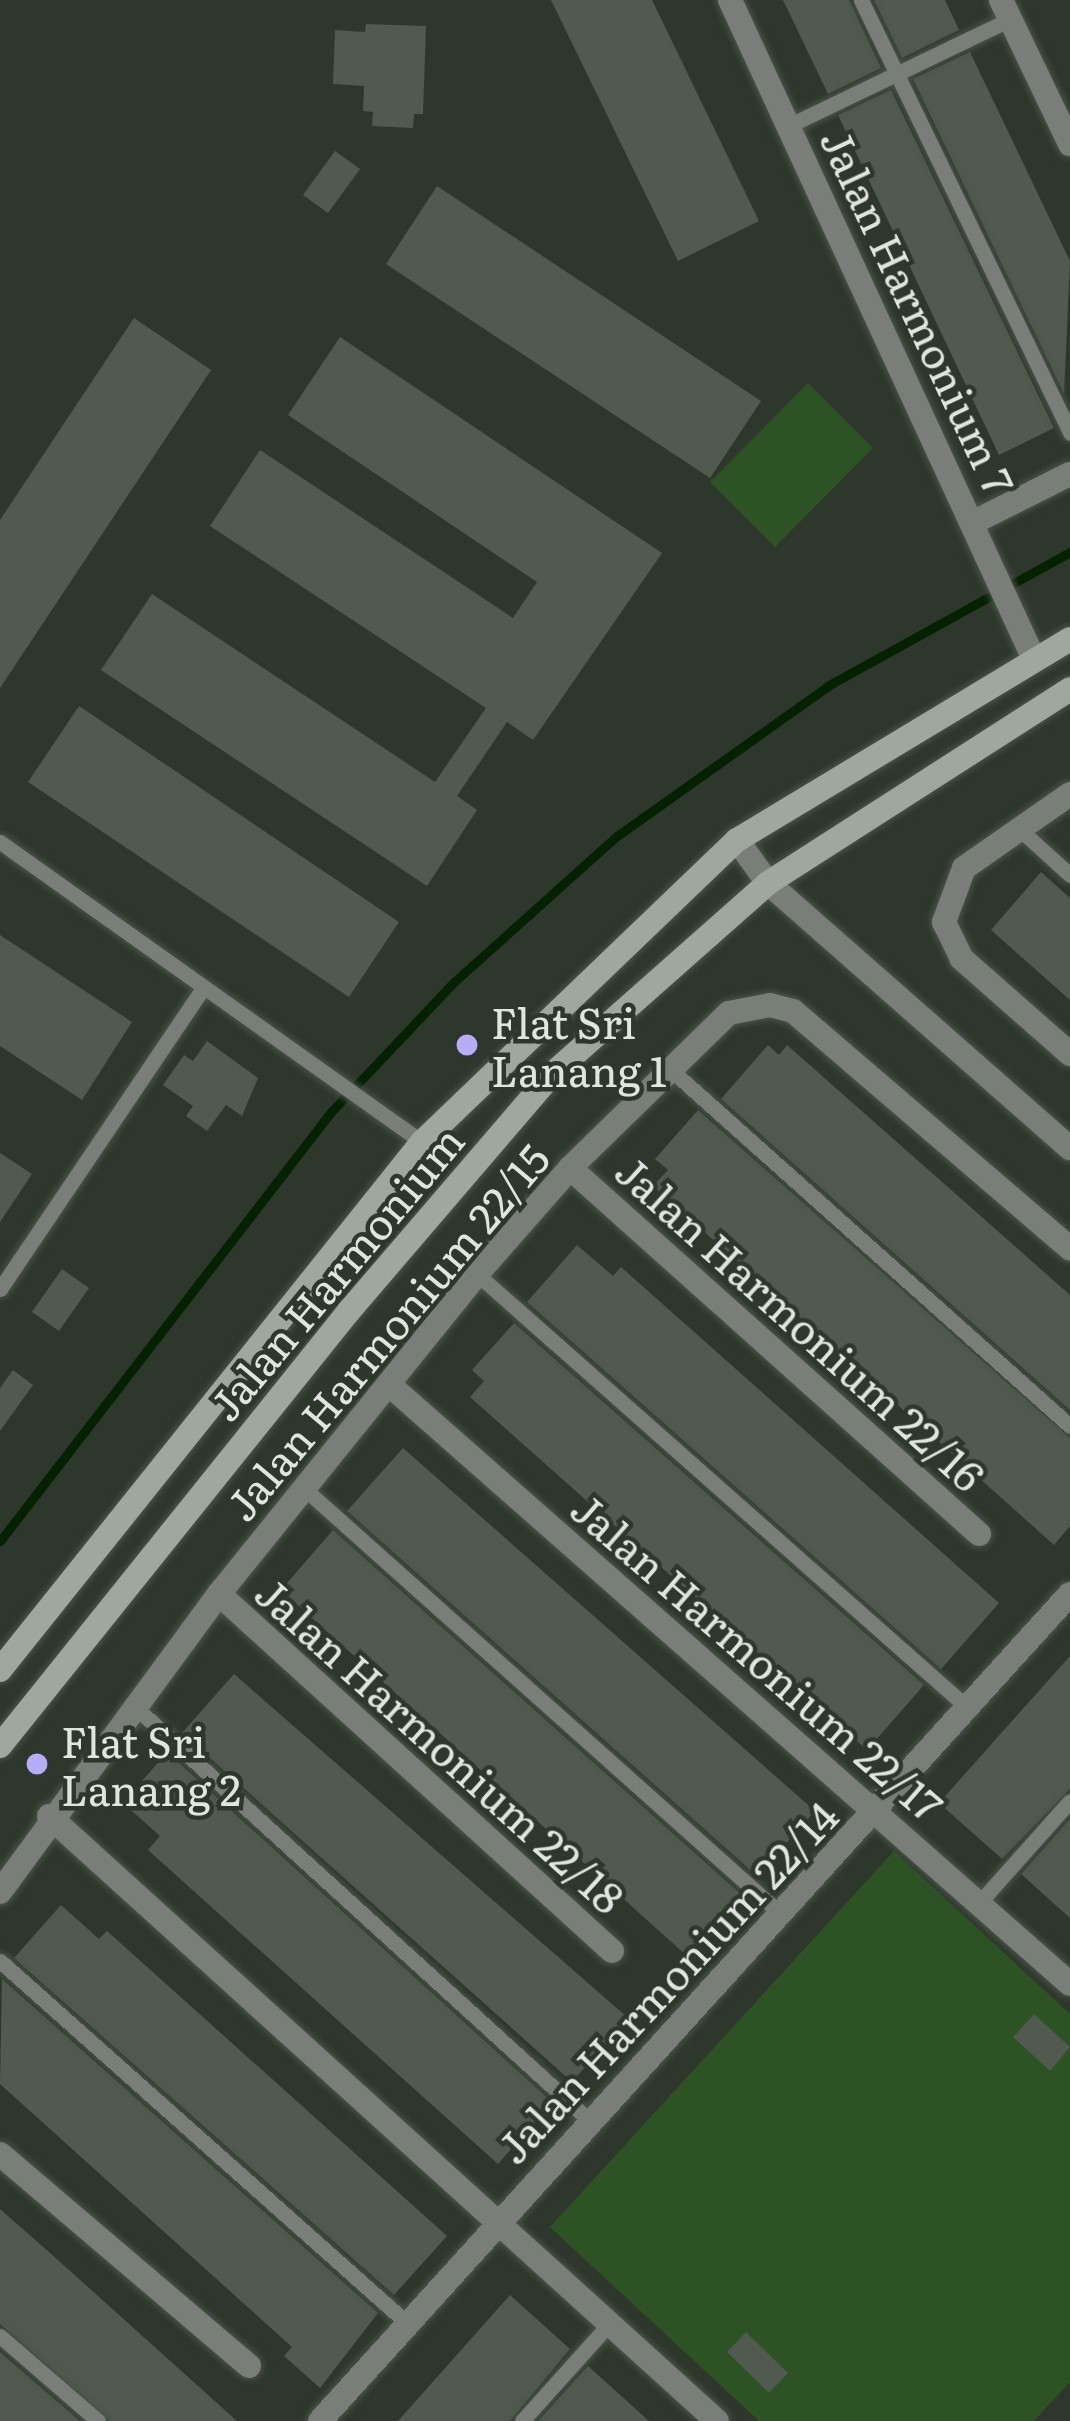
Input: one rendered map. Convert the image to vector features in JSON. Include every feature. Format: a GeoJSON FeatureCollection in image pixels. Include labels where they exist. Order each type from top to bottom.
{"type":"FeatureCollection","features":[{"type":"Feature","properties":{"kind":"main road","name":"Jalan Harmonium"},"geometry":{"type":"LineString","coordinates":[[0,1670],[422,1142],[737,840],[1033,657],[1070,639]]}},
{"type":"Feature","properties":{"kind":"main road","name":"Jalan Harmonium"},"geometry":{"type":"LineString","coordinates":[[0,1746],[349,1311],[551,1075],[768,883],[1070,688]]}},
{"type":"Feature","properties":{"kind":"street","name":"Jalan Harmonium 7"},"geometry":{"type":"LineString","coordinates":[[730,0],[1033,657]]}},
{"type":"Feature","properties":{"kind":"street"},"geometry":{"type":"LineString","coordinates":[[1006,9],[1070,144]]}},
{"type":"Feature","properties":{"kind":"street"},"geometry":{"type":"LineString","coordinates":[[974,522],[1070,474]]}},
{"type":"Feature","properties":{"kind":"street"},"geometry":{"type":"LineString","coordinates":[[1070,794],[1016,826],[964,868],[946,908],[953,949],[1070,1054]]}},
{"type":"Feature","properties":{"kind":"street"},"geometry":{"type":"LineString","coordinates":[[737,840],[768,883],[1070,1148]]}},
{"type":"Feature","properties":{"kind":"street","name":"Jalan Harmonium 22/15"},"geometry":{"type":"LineString","coordinates":[[0,1892],[50,1816],[218,1594],[393,1388],[477,1274],[570,1168],[729,1013],[770,1005],[793,1011],[1070,1247]]}},
{"type":"Feature","properties":{"kind":"street","name":"Jalan Harmonium 22/16"},"geometry":{"type":"LineString","coordinates":[[570,1168],[979,1534]]}},
{"type":"Feature","properties":{"kind":"street","name":"Jalan Harmonium 22/17"},"geometry":{"type":"LineString","coordinates":[[393,1388],[1070,1984]]}},
{"type":"Feature","properties":{"kind":"street","name":"Jalan Harmonium 22/18"},"geometry":{"type":"LineString","coordinates":[[218,1594],[612,1951]]}},
{"type":"Feature","properties":{"kind":"street","name":"Jalan Harmonium 22/14"},"geometry":{"type":"LineString","coordinates":[[320,2421],[1070,1594]]}},
{"type":"Feature","properties":{"kind":"street"},"geometry":{"type":"LineString","coordinates":[[50,1816],[714,2420]]}},
{"type":"Feature","properties":{"kind":"street"},"geometry":{"type":"LineString","coordinates":[[0,2154],[248,2366]]}},
{"type":"Feature","properties":{"kind":"lane"},"geometry":{"type":"LineString","coordinates":[[861,0],[1070,433]]}},
{"type":"Feature","properties":{"kind":"lane"},"geometry":{"type":"LineString","coordinates":[[790,124],[896,74],[1006,9]]}},
{"type":"Feature","properties":{"kind":"lane"},"geometry":{"type":"LineString","coordinates":[[1016,826],[1070,874]]}},
{"type":"Feature","properties":{"kind":"lane"},"geometry":{"type":"LineString","coordinates":[[0,842],[422,1142]]}},
{"type":"Feature","properties":{"kind":"lane"},"geometry":{"type":"LineString","coordinates":[[0,1289],[203,988]]}},
{"type":"Feature","properties":{"kind":"lane"},"geometry":{"type":"LineString","coordinates":[[670,1069],[1070,1426]]}},
{"type":"Feature","properties":{"kind":"lane"},"geometry":{"type":"LineString","coordinates":[[477,1274],[969,1709]]}},
{"type":"Feature","properties":{"kind":"lane"},"geometry":{"type":"LineString","coordinates":[[307,1491],[782,1915]]}},
{"type":"Feature","properties":{"kind":"lane"},"geometry":{"type":"LineString","coordinates":[[133,1705],[589,2120]]}},
{"type":"Feature","properties":{"kind":"lane"},"geometry":{"type":"LineString","coordinates":[[980,1902],[1070,1801]]}},
{"type":"Feature","properties":{"kind":"lane"},"geometry":{"type":"LineString","coordinates":[[0,1961],[407,2323]]}},
{"type":"Feature","properties":{"kind":"lane"},"geometry":{"type":"LineString","coordinates":[[522,2421],[609,2324]]}},
{"type":"Feature","properties":{"kind":"lane"},"geometry":{"type":"LineString","coordinates":[[0,2336],[98,2421]]}},
{"type":"Feature","properties":{"kind":"green space"},"geometry":{"type":"Polygon","coordinates":[[[808,383],[873,448],[775,547],[710,482],[808,383]]]}},
{"type":"Feature","properties":{"kind":"green space"},"geometry":{"type":"Polygon","coordinates":[[[894,1851],[1070,2014],[1070,2382],[1034,2421],[759,2421],[550,2227],[894,1851]]]}},
{"type":"Feature","properties":{"kind":"building"},"geometry":{"type":"Polygon","coordinates":[[[551,0],[652,0],[759,221],[678,261],[551,0]]]}},
{"type":"Feature","properties":{"kind":"building"},"geometry":{"type":"Polygon","coordinates":[[[783,0],[849,0],[881,68],[828,94],[783,0]]]}},
{"type":"Feature","properties":{"kind":"building"},"geometry":{"type":"Polygon","coordinates":[[[874,0],[945,0],[959,30],[902,58],[874,0]]]}},
{"type":"Feature","properties":{"kind":"building"},"geometry":{"type":"Polygon","coordinates":[[[366,24],[426,26],[423,114],[414,114],[413,128],[372,126],[373,112],[363,111],[364,86],[333,84],[335,30],[365,32],[366,24]]]}},
{"type":"Feature","properties":{"kind":"building"},"geometry":{"type":"Polygon","coordinates":[[[970,52],[1070,261],[1064,394],[913,79],[970,52]]]}},
{"type":"Feature","properties":{"kind":"building"},"geometry":{"type":"Polygon","coordinates":[[[891,90],[1054,428],[999,455],[838,115],[891,90]]]}},
{"type":"Feature","properties":{"kind":"building"},"geometry":{"type":"Polygon","coordinates":[[[335,151],[360,169],[328,213],[303,195],[335,151]]]}},
{"type":"Feature","properties":{"kind":"building"},"geometry":{"type":"Polygon","coordinates":[[[437,186],[761,401],[710,478],[386,264],[437,186]]]}},
{"type":"Feature","properties":{"kind":"building"},"geometry":{"type":"Polygon","coordinates":[[[134,318],[211,370],[0,688],[0,520],[134,318]]]}},
{"type":"Feature","properties":{"kind":"building"},"geometry":{"type":"Polygon","coordinates":[[[340,337],[662,553],[533,740],[507,722],[457,796],[477,810],[427,886],[101,670],[152,594],[435,782],[486,708],[210,526],[260,450],[513,618],[537,582],[288,415],[340,337]]]}},
{"type":"Feature","properties":{"kind":"building"},"geometry":{"type":"Polygon","coordinates":[[[79,706],[399,922],[349,997],[28,782],[79,706]]]}},
{"type":"Feature","properties":{"kind":"building"},"geometry":{"type":"Polygon","coordinates":[[[1041,872],[1070,898],[1070,1000],[991,930],[1041,872]]]}},
{"type":"Feature","properties":{"kind":"building"},"geometry":{"type":"Polygon","coordinates":[[[0,935],[132,1022],[82,1100],[0,1046],[0,935]]]}},
{"type":"Feature","properties":{"kind":"building"},"geometry":{"type":"Polygon","coordinates":[[[207,1041],[258,1078],[242,1116],[226,1105],[207,1131],[186,1116],[193,1106],[163,1085],[184,1055],[193,1061],[207,1041]]]}},
{"type":"Feature","properties":{"kind":"building"},"geometry":{"type":"Polygon","coordinates":[[[768,1045],[779,1055],[787,1045],[1070,1295],[1070,1410],[721,1099],[768,1045]]]}},
{"type":"Feature","properties":{"kind":"building"},"geometry":{"type":"Polygon","coordinates":[[[698,1110],[1070,1438],[1070,1526],[1054,1545],[653,1186],[668,1170],[655,1159],[698,1110]]]}},
{"type":"Feature","properties":{"kind":"building"},"geometry":{"type":"Polygon","coordinates":[[[0,1153],[32,1174],[0,1222],[0,1153]]]}},
{"type":"Feature","properties":{"kind":"building"},"geometry":{"type":"Polygon","coordinates":[[[577,1245],[613,1276],[621,1267],[999,1603],[941,1669],[527,1302],[577,1245]]]}},
{"type":"Feature","properties":{"kind":"building"},"geometry":{"type":"Polygon","coordinates":[[[62,1269],[89,1288],[59,1331],[32,1312],[62,1269]]]}},
{"type":"Feature","properties":{"kind":"building"},"geometry":{"type":"Polygon","coordinates":[[[514,1323],[924,1685],[867,1750],[470,1397],[484,1381],[472,1370],[514,1323]]]}},
{"type":"Feature","properties":{"kind":"building"},"geometry":{"type":"Polygon","coordinates":[[[13,1370],[33,1385],[0,1431],[0,1388],[13,1370]]]}},
{"type":"Feature","properties":{"kind":"building"},"geometry":{"type":"Polygon","coordinates":[[[403,1448],[815,1811],[757,1876],[347,1511],[403,1448]]]}},
{"type":"Feature","properties":{"kind":"building"},"geometry":{"type":"Polygon","coordinates":[[[333,1530],[742,1895],[688,1957],[281,1590],[333,1530]]]}},
{"type":"Feature","properties":{"kind":"building"},"geometry":{"type":"Polygon","coordinates":[[[1070,1656],[1070,1789],[1002,1859],[939,1803],[1070,1656]]]}},
{"type":"Feature","properties":{"kind":"building"},"geometry":{"type":"Polygon","coordinates":[[[234,1674],[628,2018],[572,2082],[182,1733],[234,1674]]]}},
{"type":"Feature","properties":{"kind":"building"},"geometry":{"type":"Polygon","coordinates":[[[167,1752],[552,2102],[498,2164],[148,1850],[160,1836],[123,1803],[167,1752]]]}},
{"type":"Feature","properties":{"kind":"building"},"geometry":{"type":"Polygon","coordinates":[[[1070,1819],[1070,1918],[1021,1874],[1070,1819]]]}},
{"type":"Feature","properties":{"kind":"building"},"geometry":{"type":"Polygon","coordinates":[[[61,1905],[99,1939],[107,1931],[447,2236],[394,2295],[14,1958],[61,1905]]]}},
{"type":"Feature","properties":{"kind":"building"},"geometry":{"type":"Polygon","coordinates":[[[2,1979],[378,2313],[320,2388],[284,2356],[292,2347],[0,2084],[2,1979]]]}},
{"type":"Feature","properties":{"kind":"building"},"geometry":{"type":"Polygon","coordinates":[[[1034,2014],[1070,2047],[1050,2071],[1013,2037],[1034,2014]]]}},
{"type":"Feature","properties":{"kind":"building"},"geometry":{"type":"Polygon","coordinates":[[[0,2209],[237,2421],[110,2421],[0,2324],[0,2209]]]}},
{"type":"Feature","properties":{"kind":"building"},"geometry":{"type":"Polygon","coordinates":[[[510,2295],[570,2349],[510,2421],[398,2421],[510,2295]]]}},
{"type":"Feature","properties":{"kind":"building"},"geometry":{"type":"Polygon","coordinates":[[[746,2332],[788,2373],[769,2393],[727,2352],[746,2332]]]}},
{"type":"Feature","properties":{"kind":"building"},"geometry":{"type":"Polygon","coordinates":[[[0,2352],[80,2421],[0,2421],[0,2352]]]}},
{"type":"Feature","properties":{"kind":"building"},"geometry":{"type":"Polygon","coordinates":[[[588,2366],[649,2421],[538,2421],[588,2366]]]}},
{"type":"Feature","properties":{"kind":"waterway"},"geometry":{"type":"LineString","coordinates":[[0,1541],[331,1112],[454,982],[617,836],[831,684],[1070,552]]}},
{"type":"Feature","properties":{"kind":"place","name":"Flat Sri Lanang 1"},"geometry":{"type":"Point","coordinates":[467,1045]}},
{"type":"Feature","properties":{"kind":"place","name":"Flat Sri Lanang 2"},"geometry":{"type":"Point","coordinates":[37,1764]}}]}
